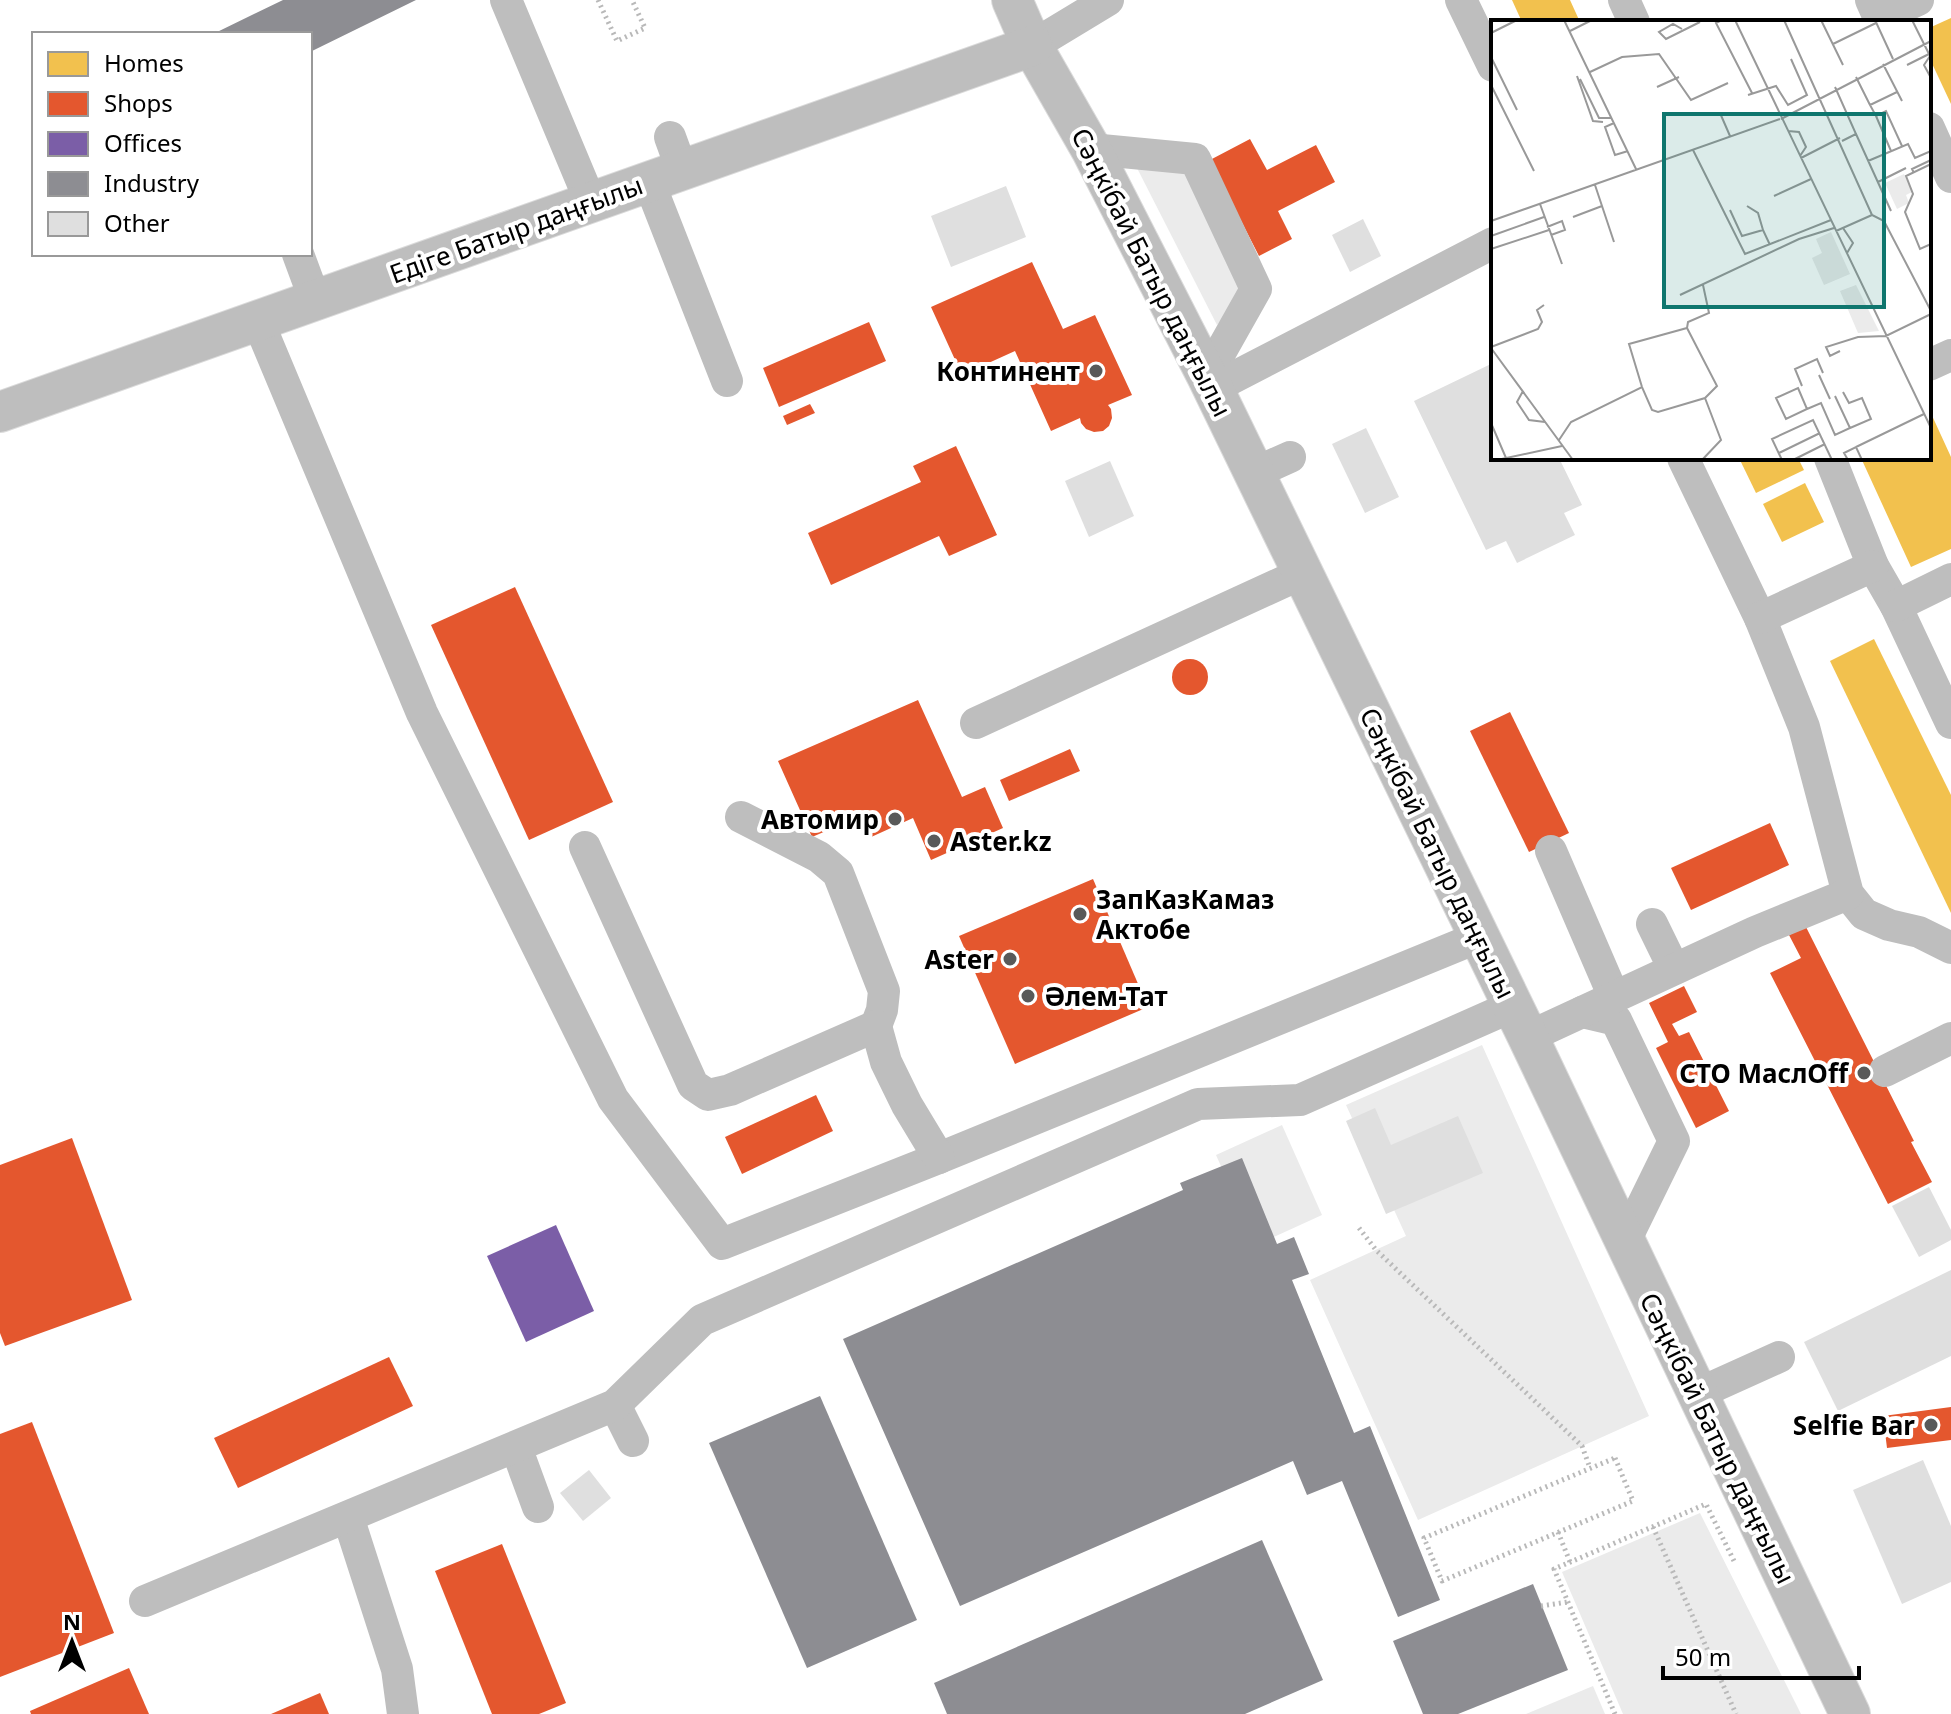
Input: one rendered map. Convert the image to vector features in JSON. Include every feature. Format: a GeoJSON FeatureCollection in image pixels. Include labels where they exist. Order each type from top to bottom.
{"type":"FeatureCollection","features":[{"type":"Feature","properties":{"kind":"main road","name":"Сәңкібай Батыр даңғылы"},"geometry":{"type":"LineString","coordinates":[[1012,0],[1032,46],[1091,149],[1210,382],[1850,1714]]}},
{"type":"Feature","properties":{"kind":"main road","name":"Едіге Батыр даңғылы"},"geometry":{"type":"LineString","coordinates":[[0,412],[591,203],[667,163],[1032,46]]}},
{"type":"Feature","properties":{"kind":"street"},"geometry":{"type":"LineString","coordinates":[[506,0],[591,203]]}},
{"type":"Feature","properties":{"kind":"street"},"geometry":{"type":"LineString","coordinates":[[1032,46],[1108,0]]}},
{"type":"Feature","properties":{"kind":"street"},"geometry":{"type":"LineString","coordinates":[[1461,0],[1491,62]]}},
{"type":"Feature","properties":{"kind":"street"},"geometry":{"type":"LineString","coordinates":[[1624,0],[1633,20]]}},
{"type":"Feature","properties":{"kind":"street"},"geometry":{"type":"LineString","coordinates":[[1877,13],[1918,0]]}},
{"type":"Feature","properties":{"kind":"street"},"geometry":{"type":"LineString","coordinates":[[1931,132],[1951,177]]}},
{"type":"Feature","properties":{"kind":"street"},"geometry":{"type":"LineString","coordinates":[[1091,149],[1195,159],[1256,289],[1210,382]]}},
{"type":"Feature","properties":{"kind":"street"},"geometry":{"type":"LineString","coordinates":[[667,163],[727,381]]}},
{"type":"Feature","properties":{"kind":"street"},"geometry":{"type":"LineString","coordinates":[[1210,382],[1491,244]]}},
{"type":"Feature","properties":{"kind":"street"},"geometry":{"type":"LineString","coordinates":[[299,256],[315,300]]}},
{"type":"Feature","properties":{"kind":"street"},"geometry":{"type":"LineString","coordinates":[[258,321],[422,713],[613,1099],[722,1244],[1479,937]]}},
{"type":"Feature","properties":{"kind":"street"},"geometry":{"type":"LineString","coordinates":[[1931,364],[1951,355]]}},
{"type":"Feature","properties":{"kind":"street"},"geometry":{"type":"LineString","coordinates":[[1254,473],[1290,457]]}},
{"type":"Feature","properties":{"kind":"street"},"geometry":{"type":"LineString","coordinates":[[1684,460],[1760,618],[1804,727],[1848,894],[1864,914],[1889,925],[1919,932],[1951,948]]}},
{"type":"Feature","properties":{"kind":"street"},"geometry":{"type":"LineString","coordinates":[[1831,460],[1873,566],[1896,606],[1951,723]]}},
{"type":"Feature","properties":{"kind":"street"},"geometry":{"type":"LineString","coordinates":[[1760,618],[1873,566]]}},
{"type":"Feature","properties":{"kind":"street"},"geometry":{"type":"LineString","coordinates":[[976,723],[1303,573]]}},
{"type":"Feature","properties":{"kind":"street"},"geometry":{"type":"LineString","coordinates":[[1896,606],[1951,579]]}},
{"type":"Feature","properties":{"kind":"street"},"geometry":{"type":"LineString","coordinates":[[741,817],[819,857],[838,873],[884,991],[876,1026],[886,1062],[939,1158]]}},
{"type":"Feature","properties":{"kind":"street"},"geometry":{"type":"LineString","coordinates":[[585,847],[693,1085],[708,1095],[730,1090],[876,1026]]}},
{"type":"Feature","properties":{"kind":"street"},"geometry":{"type":"LineString","coordinates":[[1551,851],[1614,997]]}},
{"type":"Feature","properties":{"kind":"street"},"geometry":{"type":"LineString","coordinates":[[145,1601],[615,1405],[702,1320],[1198,1104],[1300,1100],[1520,1022],[1582,1012],[1674,969],[1759,940],[1848,894]]}},
{"type":"Feature","properties":{"kind":"street"},"geometry":{"type":"LineString","coordinates":[[1652,924],[1674,969]]}},
{"type":"Feature","properties":{"kind":"street"},"geometry":{"type":"LineString","coordinates":[[1582,1012],[1616,1020],[1674,1141],[1625,1241]]}},
{"type":"Feature","properties":{"kind":"street"},"geometry":{"type":"LineString","coordinates":[[1885,1071],[1951,1038]]}},
{"type":"Feature","properties":{"kind":"street"},"geometry":{"type":"LineString","coordinates":[[1697,1394],[1779,1357]]}},
{"type":"Feature","properties":{"kind":"street"},"geometry":{"type":"LineString","coordinates":[[615,1405],[633,1441]]}},
{"type":"Feature","properties":{"kind":"street"},"geometry":{"type":"LineString","coordinates":[[516,1447],[538,1507]]}},
{"type":"Feature","properties":{"kind":"street"},"geometry":{"type":"LineString","coordinates":[[348,1517],[397,1669],[403,1714]]}},
{"type":"Feature","properties":{"kind":"path"},"geometry":{"type":"LineString","coordinates":[[598,0],[617,41],[645,28],[632,0]]}},
{"type":"Feature","properties":{"kind":"path"},"geometry":{"type":"LineString","coordinates":[[1359,1228],[1376,1250],[1582,1446],[1590,1468]]}},
{"type":"Feature","properties":{"kind":"path"},"geometry":{"type":"LineString","coordinates":[[1615,1458],[1633,1501],[1558,1532],[1442,1581],[1424,1538],[1615,1458]]}},
{"type":"Feature","properties":{"kind":"path"},"geometry":{"type":"LineString","coordinates":[[1615,1714],[1554,1569],[1706,1504],[1734,1561]]}},
{"type":"Feature","properties":{"kind":"path"},"geometry":{"type":"LineString","coordinates":[[1653,1527],[1736,1714]]}},
{"type":"Feature","properties":{"kind":"path"},"geometry":{"type":"LineString","coordinates":[[1558,1532],[1570,1562]]}},
{"type":"Feature","properties":{"kind":"path"},"geometry":{"type":"LineString","coordinates":[[1541,1606],[1568,1602]]}},
{"type":"Feature","properties":{"kind":"shaded area"},"geometry":{"type":"Polygon","coordinates":[[[1137,168],[1187,169],[1244,291],[1217,325],[1137,168]]]}},
{"type":"Feature","properties":{"kind":"shaded area"},"geometry":{"type":"Polygon","coordinates":[[[1482,1045],[1649,1416],[1418,1520],[1310,1280],[1406,1236],[1346,1105],[1482,1045]]]}},
{"type":"Feature","properties":{"kind":"shaded area"},"geometry":{"type":"Polygon","coordinates":[[[1282,1125],[1322,1215],[1256,1245],[1216,1155],[1282,1125]]]}},
{"type":"Feature","properties":{"kind":"shaded area"},"geometry":{"type":"Polygon","coordinates":[[[1700,1513],[1801,1714],[1623,1714],[1562,1572],[1700,1513]]]}},
{"type":"Feature","properties":{"kind":"shaded area"},"geometry":{"type":"Polygon","coordinates":[[[1593,1686],[1605,1714],[1526,1714],[1593,1686]]]}},
{"type":"Feature","properties":{"kind":"building: Homes"},"geometry":{"type":"Polygon","coordinates":[[[1512,0],[1570,0],[1579,20],[1521,20],[1512,0]]]}},
{"type":"Feature","properties":{"kind":"building: Homes"},"geometry":{"type":"Polygon","coordinates":[[[1951,18],[1951,104],[1931,61],[1931,27],[1951,18]]]}},
{"type":"Feature","properties":{"kind":"building: Homes"},"geometry":{"type":"Polygon","coordinates":[[[1931,413],[1951,457],[1951,549],[1911,567],[1862,460],[1931,460],[1931,413]]]}},
{"type":"Feature","properties":{"kind":"building: Homes"},"geometry":{"type":"Polygon","coordinates":[[[1740,460],[1799,460],[1804,470],[1756,493],[1740,460]]]}},
{"type":"Feature","properties":{"kind":"building: Homes"},"geometry":{"type":"Polygon","coordinates":[[[1805,483],[1824,522],[1782,542],[1763,504],[1805,483]]]}},
{"type":"Feature","properties":{"kind":"building: Homes"},"geometry":{"type":"Polygon","coordinates":[[[1874,639],[1951,795],[1951,913],[1830,661],[1874,639]]]}},
{"type":"Feature","properties":{"kind":"building: Shops"},"geometry":{"type":"Polygon","coordinates":[[[1250,139],[1267,170],[1316,145],[1335,182],[1278,211],[1292,239],[1259,256],[1210,160],[1250,139]]]}},
{"type":"Feature","properties":{"kind":"building: Shops"},"geometry":{"type":"Polygon","coordinates":[[[1032,262],[1063,329],[1095,315],[1132,395],[1108,405],[1112,418],[1103,431],[1086,429],[1080,418],[1051,431],[1015,351],[962,375],[931,307],[1032,262]]]}},
{"type":"Feature","properties":{"kind":"building: Shops"},"geometry":{"type":"Polygon","coordinates":[[[869,322],[886,361],[779,407],[763,368],[869,322]]]}},
{"type":"Feature","properties":{"kind":"building: Shops"},"geometry":{"type":"Polygon","coordinates":[[[810,404],[815,413],[787,425],[783,416],[810,404]]]}},
{"type":"Feature","properties":{"kind":"building: Shops"},"geometry":{"type":"Polygon","coordinates":[[[956,446],[997,535],[949,556],[939,536],[831,585],[808,533],[921,482],[913,466],[956,446]]]}},
{"type":"Feature","properties":{"kind":"building: Shops"},"geometry":{"type":"Polygon","coordinates":[[[515,587],[613,802],[529,840],[431,625],[515,587]]]}},
{"type":"Feature","properties":{"kind":"building: Shops"},"geometry":{"type":"Polygon","coordinates":[[[1190,659],[1202,665],[1208,677],[1202,689],[1190,695],[1178,689],[1172,677],[1178,665],[1190,659]]]}},
{"type":"Feature","properties":{"kind":"building: Shops"},"geometry":{"type":"Polygon","coordinates":[[[918,700],[962,797],[985,787],[1003,828],[931,860],[913,818],[869,838],[859,817],[812,837],[778,761],[918,700]]]}},
{"type":"Feature","properties":{"kind":"building: Shops"},"geometry":{"type":"Polygon","coordinates":[[[1510,712],[1569,833],[1529,852],[1470,731],[1510,712]]]}},
{"type":"Feature","properties":{"kind":"building: Shops"},"geometry":{"type":"Polygon","coordinates":[[[1070,749],[1080,771],[1009,801],[1000,780],[1070,749]]]}},
{"type":"Feature","properties":{"kind":"building: Shops"},"geometry":{"type":"Polygon","coordinates":[[[1770,823],[1789,865],[1691,910],[1671,868],[1770,823]]]}},
{"type":"Feature","properties":{"kind":"building: Shops"},"geometry":{"type":"Polygon","coordinates":[[[1093,879],[1148,1007],[1015,1064],[959,936],[1093,879]]]}},
{"type":"Feature","properties":{"kind":"building: Shops"},"geometry":{"type":"Polygon","coordinates":[[[1806,927],[1932,1182],[1888,1204],[1770,973],[1801,958],[1789,935],[1806,927]]]}},
{"type":"Feature","properties":{"kind":"building: Shops"},"geometry":{"type":"Polygon","coordinates":[[[1684,986],[1697,1012],[1672,1024],[1679,1036],[1689,1032],[1729,1111],[1696,1128],[1656,1048],[1668,1042],[1649,1003],[1684,986]]]}},
{"type":"Feature","properties":{"kind":"building: Shops"},"geometry":{"type":"Polygon","coordinates":[[[816,1095],[833,1131],[742,1174],[725,1137],[816,1095]]]}},
{"type":"Feature","properties":{"kind":"building: Shops"},"geometry":{"type":"Polygon","coordinates":[[[72,1138],[132,1300],[5,1346],[0,1333],[0,1165],[72,1138]]]}},
{"type":"Feature","properties":{"kind":"building: Shops"},"geometry":{"type":"Polygon","coordinates":[[[389,1357],[413,1406],[238,1488],[214,1438],[389,1357]]]}},
{"type":"Feature","properties":{"kind":"building: Shops"},"geometry":{"type":"Polygon","coordinates":[[[1951,1407],[1951,1440],[1887,1448],[1883,1416],[1951,1407]]]}},
{"type":"Feature","properties":{"kind":"building: Shops"},"geometry":{"type":"Polygon","coordinates":[[[32,1422],[114,1633],[0,1677],[0,1434],[32,1422]]]}},
{"type":"Feature","properties":{"kind":"building: Shops"},"geometry":{"type":"Polygon","coordinates":[[[502,1544],[566,1703],[539,1714],[492,1714],[435,1571],[502,1544]]]}},
{"type":"Feature","properties":{"kind":"building: Shops"},"geometry":{"type":"Polygon","coordinates":[[[129,1668],[149,1714],[31,1714],[30,1711],[129,1668]]]}},
{"type":"Feature","properties":{"kind":"building: Shops"},"geometry":{"type":"Polygon","coordinates":[[[320,1693],[329,1714],[271,1714],[320,1693]]]}},
{"type":"Feature","properties":{"kind":"building: Offices"},"geometry":{"type":"Polygon","coordinates":[[[556,1225],[594,1311],[526,1342],[487,1256],[556,1225]]]}},
{"type":"Feature","properties":{"kind":"building: Industry"},"geometry":{"type":"Polygon","coordinates":[[[283,0],[416,0],[312,51],[312,32],[217,32],[283,0]]]}},
{"type":"Feature","properties":{"kind":"building: Industry"},"geometry":{"type":"Polygon","coordinates":[[[1242,1158],[1277,1244],[1294,1237],[1309,1274],[1292,1280],[1354,1433],[1370,1426],[1440,1600],[1398,1617],[1342,1481],[1307,1495],[1293,1461],[960,1606],[843,1339],[1183,1190],[1180,1183],[1242,1158]]]}},
{"type":"Feature","properties":{"kind":"building: Industry"},"geometry":{"type":"Polygon","coordinates":[[[820,1396],[917,1620],[807,1668],[709,1443],[820,1396]]]}},
{"type":"Feature","properties":{"kind":"building: Industry"},"geometry":{"type":"Polygon","coordinates":[[[1262,1540],[1323,1680],[1245,1714],[947,1714],[934,1683],[1262,1540]]]}},
{"type":"Feature","properties":{"kind":"building: Industry"},"geometry":{"type":"Polygon","coordinates":[[[1533,1584],[1568,1670],[1458,1714],[1423,1714],[1393,1641],[1533,1584]]]}},
{"type":"Feature","properties":{"kind":"building: Other"},"geometry":{"type":"Polygon","coordinates":[[[1006,186],[1026,237],[951,267],[931,216],[1006,186]]]}},
{"type":"Feature","properties":{"kind":"building: Other"},"geometry":{"type":"Polygon","coordinates":[[[1363,219],[1381,256],[1350,272],[1332,235],[1363,219]]]}},
{"type":"Feature","properties":{"kind":"building: Other"},"geometry":{"type":"Polygon","coordinates":[[[1491,364],[1491,460],[1560,460],[1582,505],[1564,513],[1575,535],[1517,563],[1506,541],[1486,550],[1414,401],[1491,364]]]}},
{"type":"Feature","properties":{"kind":"building: Other"},"geometry":{"type":"Polygon","coordinates":[[[1366,428],[1399,497],[1365,513],[1332,444],[1366,428]]]}},
{"type":"Feature","properties":{"kind":"building: Other"},"geometry":{"type":"Polygon","coordinates":[[[1110,461],[1134,516],[1089,537],[1065,481],[1110,461]]]}},
{"type":"Feature","properties":{"kind":"building: Other"},"geometry":{"type":"Polygon","coordinates":[[[1375,1108],[1391,1145],[1458,1116],[1483,1173],[1386,1214],[1346,1121],[1375,1108]]]}},
{"type":"Feature","properties":{"kind":"building: Other"},"geometry":{"type":"Polygon","coordinates":[[[1929,1187],[1951,1230],[1951,1240],[1919,1257],[1892,1206],[1929,1187]]]}},
{"type":"Feature","properties":{"kind":"building: Other"},"geometry":{"type":"Polygon","coordinates":[[[1951,1270],[1951,1356],[1838,1411],[1804,1342],[1951,1270]]]}},
{"type":"Feature","properties":{"kind":"building: Other"},"geometry":{"type":"Polygon","coordinates":[[[1923,1460],[1951,1526],[1951,1582],[1902,1604],[1853,1490],[1923,1460]]]}},
{"type":"Feature","properties":{"kind":"building: Other"},"geometry":{"type":"Polygon","coordinates":[[[589,1470],[611,1498],[583,1521],[560,1493],[589,1470]]]}},
{"type":"Feature","properties":{"kind":"place","name":"Континент"},"geometry":{"type":"Point","coordinates":[1096,371]}},
{"type":"Feature","properties":{"kind":"place","name":"Автомир"},"geometry":{"type":"Point","coordinates":[895,819]}},
{"type":"Feature","properties":{"kind":"place","name":"Aster.kz"},"geometry":{"type":"Point","coordinates":[934,841]}},
{"type":"Feature","properties":{"kind":"place","name":"ЗапКазКамаз Актобе"},"geometry":{"type":"Point","coordinates":[1080,914]}},
{"type":"Feature","properties":{"kind":"place","name":"Aster"},"geometry":{"type":"Point","coordinates":[1010,959]}},
{"type":"Feature","properties":{"kind":"place","name":"Әлем-Тат"},"geometry":{"type":"Point","coordinates":[1028,996]}},
{"type":"Feature","properties":{"kind":"place","name":"СТО МаслOff"},"geometry":{"type":"Point","coordinates":[1864,1073]}},
{"type":"Feature","properties":{"kind":"place","name":"Selfie Bar"},"geometry":{"type":"Point","coordinates":[1931,1425]}}]}
